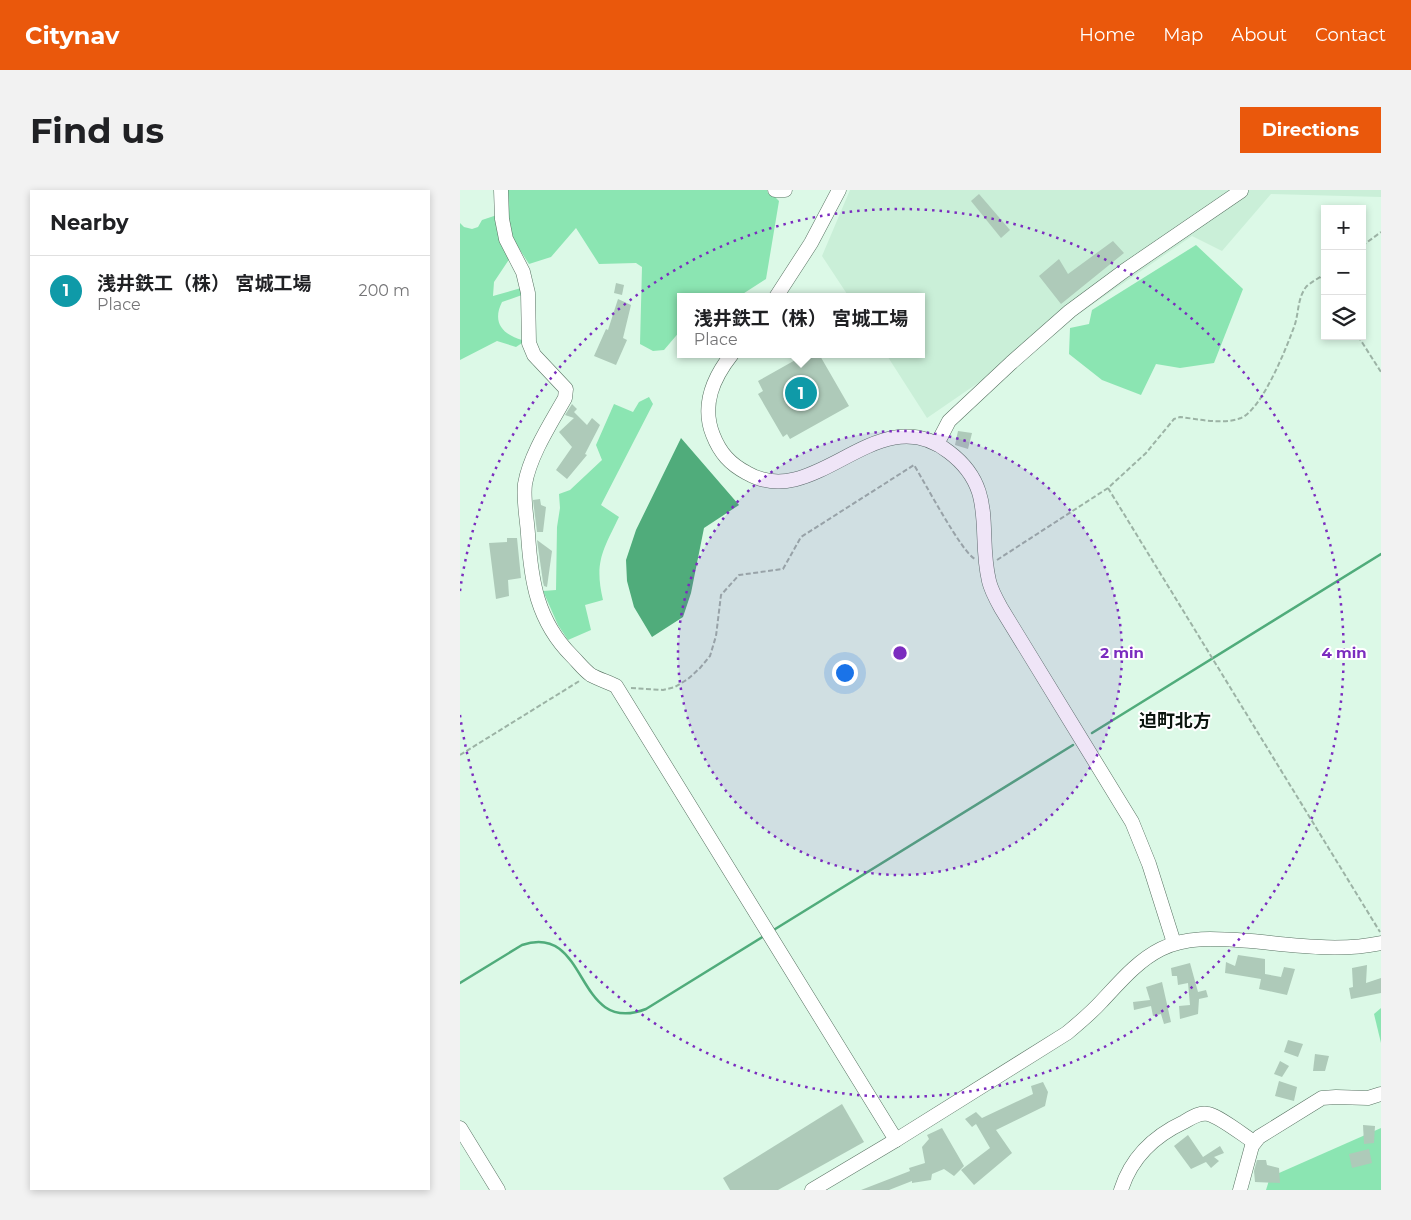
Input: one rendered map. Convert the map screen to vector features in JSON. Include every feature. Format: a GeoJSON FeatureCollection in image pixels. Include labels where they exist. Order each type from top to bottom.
{"type":"FeatureCollection","features":[{"type":"Feature","properties":{"kind":"street"},"geometry":{"type":"LineString","coordinates":[[501,190],[502,219],[506,238],[523,272],[528,293],[529,343],[534,355],[566,389],[565,398],[530,466],[525,485],[530,566],[536,594],[551,631],[564,649],[591,674],[616,686],[896,1140]]}},
{"type":"Feature","properties":{"kind":"street"},"geometry":{"type":"LineString","coordinates":[[775,190],[785,190]]}},
{"type":"Feature","properties":{"kind":"street"},"geometry":{"type":"LineString","coordinates":[[779,293],[811,243],[840,190]]}},
{"type":"Feature","properties":{"kind":"street"},"geometry":{"type":"LineString","coordinates":[[937,444],[949,421],[1011,363],[1070,312],[1124,271],[1241,191]]}},
{"type":"Feature","properties":{"kind":"street"},"geometry":{"type":"LineString","coordinates":[[729,358],[716,378],[709,397],[708,414],[717,445],[726,459],[751,476],[768,481],[785,482],[805,478],[864,447],[892,438],[914,438],[937,444],[949,451],[976,483],[983,507],[986,564],[991,587],[1001,608],[1132,822],[1147,857],[1174,943]]}},
{"type":"Feature","properties":{"kind":"street"},"geometry":{"type":"LineString","coordinates":[[812,1190],[1067,1033],[1090,1014],[1136,966],[1159,949],[1174,943],[1198,939],[1224,939],[1330,947],[1363,946],[1381,943]]}},
{"type":"Feature","properties":{"kind":"street"},"geometry":{"type":"LineString","coordinates":[[1240,1190],[1254,1142],[1258,1137],[1322,1098],[1336,1096],[1368,1098],[1381,1094]]}},
{"type":"Feature","properties":{"kind":"street"},"geometry":{"type":"LineString","coordinates":[[1121,1190],[1130,1168],[1149,1144],[1169,1129],[1200,1114],[1207,1113],[1213,1115],[1254,1142]]}},
{"type":"Feature","properties":{"kind":"street"},"geometry":{"type":"LineString","coordinates":[[460,1128],[498,1190]]}},
{"type":"Feature","properties":{"kind":"path"},"geometry":{"type":"LineString","coordinates":[[1366,243],[1381,232]]}},
{"type":"Feature","properties":{"kind":"path"},"geometry":{"type":"LineString","coordinates":[[616,686],[642,690],[663,690],[675,687],[688,679],[710,656],[716,636],[722,595],[739,576],[783,569],[801,537],[914,465],[970,556],[986,564],[998,560],[1108,488],[1146,453],[1174,419],[1180,417],[1226,421],[1240,418],[1249,413],[1269,383],[1283,353],[1295,325],[1301,297],[1307,286],[1321,277]]}},
{"type":"Feature","properties":{"kind":"path"},"geometry":{"type":"LineString","coordinates":[[1361,340],[1381,372]]}},
{"type":"Feature","properties":{"kind":"path"},"geometry":{"type":"LineString","coordinates":[[1108,488],[1381,934]]}},
{"type":"Feature","properties":{"kind":"path"},"geometry":{"type":"LineString","coordinates":[[460,755],[591,674]]}},
{"type":"Feature","properties":{"kind":"shaded area"},"geometry":{"type":"Polygon","coordinates":[[[507,190],[767,190],[768,193],[779,201],[766,279],[744,293],[677,293],[677,335],[664,350],[653,351],[640,344],[642,267],[636,263],[599,264],[576,228],[551,257],[529,264],[511,236],[507,190]]]}},
{"type":"Feature","properties":{"kind":"shaded area"},"geometry":{"type":"Polygon","coordinates":[[[850,190],[1381,190],[1381,197],[1271,194],[1222,251],[1192,236],[927,418],[889,358],[925,358],[925,293],[846,293],[822,256],[850,190]]]}},
{"type":"Feature","properties":{"kind":"shaded area"},"geometry":{"type":"Polygon","coordinates":[[[497,215],[510,258],[494,282],[493,296],[521,288],[522,295],[502,302],[498,316],[504,331],[522,340],[522,343],[516,347],[497,341],[460,360],[460,223],[464,227],[472,229],[478,227],[482,220],[497,215]]]}},
{"type":"Feature","properties":{"kind":"shaded area"},"geometry":{"type":"Polygon","coordinates":[[[1196,245],[1243,289],[1214,363],[1180,368],[1156,364],[1141,395],[1102,380],[1069,354],[1070,328],[1089,324],[1092,310],[1196,245]]]}},
{"type":"Feature","properties":{"kind":"shaded area"},"geometry":{"type":"Polygon","coordinates":[[[649,397],[653,404],[601,505],[619,517],[608,539],[600,566],[599,576],[603,600],[585,605],[591,630],[568,640],[558,625],[543,591],[556,590],[559,494],[570,490],[602,460],[596,445],[614,404],[633,412],[639,402],[649,397]]]}},
{"type":"Feature","properties":{"kind":"shaded area"},"geometry":{"type":"Polygon","coordinates":[[[681,438],[739,505],[704,528],[691,593],[683,617],[652,637],[634,607],[627,581],[626,560],[636,530],[681,438]]]}},
{"type":"Feature","properties":{"kind":"shaded area"},"geometry":{"type":"Polygon","coordinates":[[[1381,1008],[1381,1043],[1374,1014],[1381,1008]]]}},
{"type":"Feature","properties":{"kind":"shaded area"},"geometry":{"type":"Polygon","coordinates":[[[1381,1128],[1381,1190],[1266,1190],[1270,1177],[1381,1128]]]}},
{"type":"Feature","properties":{"kind":"building"},"geometry":{"type":"Polygon","coordinates":[[[979,194],[1010,230],[1001,238],[971,201],[979,194]]]}},
{"type":"Feature","properties":{"kind":"building"},"geometry":{"type":"Polygon","coordinates":[[[1113,241],[1124,253],[1061,304],[1039,276],[1059,259],[1068,274],[1113,241]]]}},
{"type":"Feature","properties":{"kind":"building"},"geometry":{"type":"Polygon","coordinates":[[[616,283],[624,285],[622,295],[614,293],[616,283]]]}},
{"type":"Feature","properties":{"kind":"building"},"geometry":{"type":"Polygon","coordinates":[[[618,299],[631,305],[623,338],[627,340],[616,365],[594,356],[606,329],[608,330],[618,299]]]}},
{"type":"Feature","properties":{"kind":"building"},"geometry":{"type":"Polygon","coordinates":[[[799,358],[821,358],[849,406],[790,439],[787,434],[783,437],[758,394],[763,391],[758,381],[799,358]]]}},
{"type":"Feature","properties":{"kind":"building"},"geometry":{"type":"Polygon","coordinates":[[[572,404],[577,409],[574,412],[587,425],[592,418],[600,425],[585,454],[587,455],[567,479],[556,470],[572,447],[559,432],[574,418],[565,415],[572,404]]]}},
{"type":"Feature","properties":{"kind":"building"},"geometry":{"type":"Polygon","coordinates":[[[958,431],[972,433],[968,449],[955,445],[958,431]]]}},
{"type":"Feature","properties":{"kind":"building"},"geometry":{"type":"Polygon","coordinates":[[[540,499],[541,505],[546,507],[543,532],[537,532],[533,500],[540,499]]]}},
{"type":"Feature","properties":{"kind":"building"},"geometry":{"type":"Polygon","coordinates":[[[507,538],[517,538],[521,578],[508,580],[509,596],[496,599],[489,543],[507,542],[507,538]]]}},
{"type":"Feature","properties":{"kind":"building"},"geometry":{"type":"Polygon","coordinates":[[[537,540],[552,551],[547,587],[544,586],[543,582],[537,540]]]}},
{"type":"Feature","properties":{"kind":"building"},"geometry":{"type":"Polygon","coordinates":[[[1238,955],[1265,959],[1265,974],[1281,977],[1284,967],[1295,969],[1287,995],[1259,989],[1261,979],[1225,973],[1226,962],[1235,966],[1238,955]]]}},
{"type":"Feature","properties":{"kind":"building"},"geometry":{"type":"Polygon","coordinates":[[[1190,963],[1198,992],[1206,990],[1208,997],[1199,999],[1198,1014],[1180,1019],[1179,1006],[1190,1005],[1188,983],[1178,985],[1177,976],[1172,976],[1171,968],[1190,963]]]}},
{"type":"Feature","properties":{"kind":"building"},"geometry":{"type":"Polygon","coordinates":[[[1367,965],[1366,983],[1381,978],[1381,993],[1351,999],[1349,988],[1353,987],[1352,968],[1367,965]]]}},
{"type":"Feature","properties":{"kind":"building"},"geometry":{"type":"Polygon","coordinates":[[[1162,982],[1171,1022],[1164,1024],[1161,1014],[1153,1016],[1151,1006],[1134,1010],[1133,1002],[1150,1000],[1146,987],[1162,982]]]}},
{"type":"Feature","properties":{"kind":"building"},"geometry":{"type":"Polygon","coordinates":[[[1288,1040],[1303,1044],[1298,1057],[1284,1052],[1288,1040]]]}},
{"type":"Feature","properties":{"kind":"building"},"geometry":{"type":"Polygon","coordinates":[[[1315,1054],[1329,1056],[1325,1071],[1313,1071],[1315,1054]]]}},
{"type":"Feature","properties":{"kind":"building"},"geometry":{"type":"Polygon","coordinates":[[[1280,1061],[1289,1066],[1282,1077],[1274,1074],[1280,1061]]]}},
{"type":"Feature","properties":{"kind":"building"},"geometry":{"type":"Polygon","coordinates":[[[1279,1081],[1297,1087],[1294,1101],[1275,1096],[1279,1081]]]}},
{"type":"Feature","properties":{"kind":"building"},"geometry":{"type":"Polygon","coordinates":[[[1043,1082],[1048,1092],[1045,1106],[996,1130],[1012,1153],[974,1185],[961,1170],[990,1148],[976,1124],[972,1127],[965,1119],[976,1112],[982,1118],[1033,1094],[1031,1086],[1043,1082]]]}},
{"type":"Feature","properties":{"kind":"building"},"geometry":{"type":"Polygon","coordinates":[[[842,1104],[864,1142],[778,1190],[730,1190],[723,1178],[842,1104]]]}},
{"type":"Feature","properties":{"kind":"building"},"geometry":{"type":"Polygon","coordinates":[[[1363,1125],[1375,1126],[1374,1143],[1364,1144],[1363,1125]]]}},
{"type":"Feature","properties":{"kind":"building"},"geometry":{"type":"Polygon","coordinates":[[[942,1128],[964,1166],[954,1176],[944,1169],[932,1174],[931,1180],[912,1183],[912,1181],[889,1190],[861,1190],[910,1171],[909,1168],[925,1163],[922,1147],[929,1139],[927,1135],[942,1128]]]}},
{"type":"Feature","properties":{"kind":"building"},"geometry":{"type":"Polygon","coordinates":[[[1188,1135],[1203,1157],[1220,1146],[1224,1153],[1214,1157],[1219,1161],[1211,1168],[1206,1162],[1191,1169],[1174,1146],[1188,1135]]]}},
{"type":"Feature","properties":{"kind":"building"},"geometry":{"type":"Polygon","coordinates":[[[1369,1149],[1372,1163],[1352,1168],[1349,1154],[1369,1149]]]}},
{"type":"Feature","properties":{"kind":"building"},"geometry":{"type":"Polygon","coordinates":[[[1257,1160],[1266,1160],[1267,1165],[1279,1168],[1280,1183],[1255,1182],[1254,1171],[1257,1160]]]}},
{"type":"Feature","properties":{"kind":"waterway"},"geometry":{"type":"LineString","coordinates":[[1092,733],[1381,554]]}},
{"type":"Feature","properties":{"kind":"waterway"},"geometry":{"type":"LineString","coordinates":[[772,931],[1073,745]]}},
{"type":"Feature","properties":{"kind":"waterway"},"geometry":{"type":"LineString","coordinates":[[460,983],[522,945],[544,942],[560,949],[572,963],[593,995],[606,1008],[623,1013],[646,1009],[764,936]]}},
{"type":"Feature","properties":{"kind":"place","name":"浅井鉄工（株） 宮城工場"},"geometry":{"type":"Point","coordinates":[801,393]}},
{"type":"Feature","properties":{"kind":"district","name":"迫町北方"},"geometry":{"type":"Point","coordinates":[1175,721]}}]}
